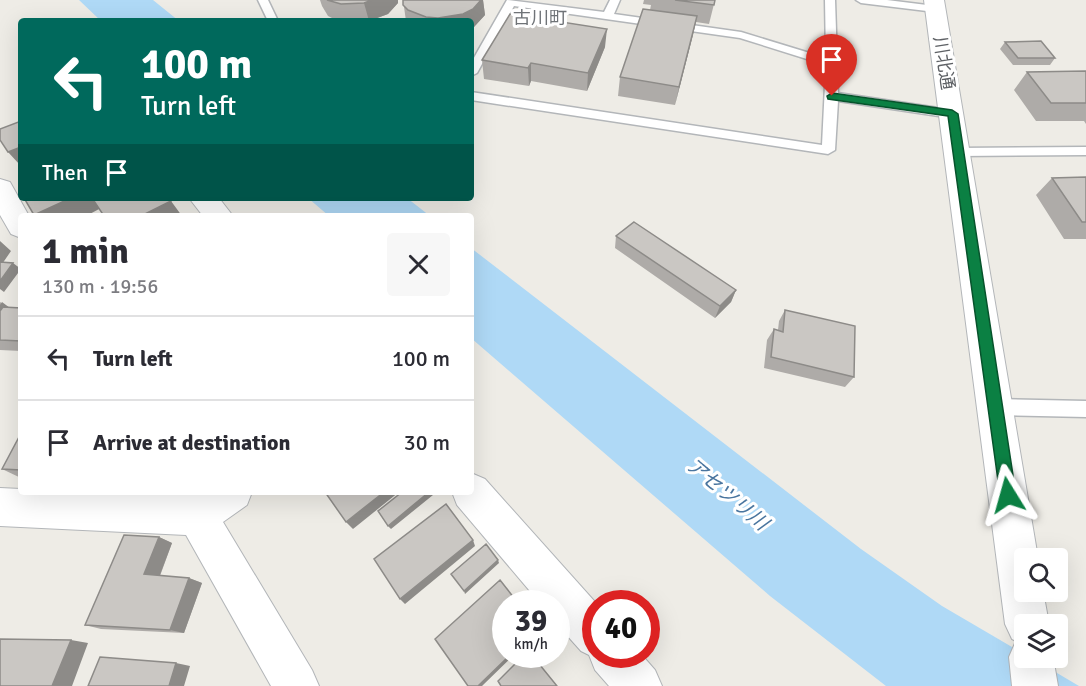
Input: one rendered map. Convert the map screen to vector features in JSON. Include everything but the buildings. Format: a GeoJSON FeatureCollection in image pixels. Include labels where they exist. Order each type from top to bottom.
{"type":"FeatureCollection","features":[{"type":"Feature","properties":{"kind":"street","name":"川北通"},"geometry":{"type":"LineString","coordinates":[[935,4],[1026,614]]}},
{"type":"Feature","properties":{"kind":"street"},"geometry":{"type":"LineString","coordinates":[[205,201],[216,213]]}},
{"type":"Feature","properties":{"kind":"street"},"geometry":{"type":"LineString","coordinates":[[0,507],[190,504],[222,495]]}},
{"type":"Feature","properties":{"kind":"street"},"geometry":{"type":"LineString","coordinates":[[474,495],[582,620]]}},
{"type":"Feature","properties":{"kind":"street"},"geometry":{"type":"LineString","coordinates":[[190,504],[296,686]]}},
{"type":"Feature","properties":{"kind":"street"},"geometry":{"type":"LineString","coordinates":[[624,668],[639,686]]}},
{"type":"Feature","properties":{"kind":"street"},"geometry":{"type":"LineString","coordinates":[[1033,668],[1035,686]]}},
{"type":"Feature","properties":{"kind":"lane"},"geometry":{"type":"LineString","coordinates":[[263,0],[272,18]]}},
{"type":"Feature","properties":{"kind":"lane"},"geometry":{"type":"LineString","coordinates":[[609,16],[615,0]]}},
{"type":"Feature","properties":{"kind":"lane"},"geometry":{"type":"LineString","coordinates":[[474,96],[828,150],[832,96],[830,0]]}},
{"type":"Feature","properties":{"kind":"lane"},"geometry":{"type":"LineString","coordinates":[[862,0],[935,4]]}},
{"type":"Feature","properties":{"kind":"lane"},"geometry":{"type":"LineString","coordinates":[[474,68],[512,1],[568,5],[609,16],[741,35],[831,63]]}},
{"type":"Feature","properties":{"kind":"lane"},"geometry":{"type":"LineString","coordinates":[[832,96],[952,114]]}},
{"type":"Feature","properties":{"kind":"lane"},"geometry":{"type":"LineString","coordinates":[[958,152],[1086,151]]}},
{"type":"Feature","properties":{"kind":"lane"},"geometry":{"type":"LineString","coordinates":[[996,407],[1086,409]]}},
{"type":"Feature","properties":{"kind":"water"},"geometry":{"type":"Polygon","coordinates":[[[79,0],[153,0],[175,18],[98,18],[79,0]]]}},
{"type":"Feature","properties":{"kind":"water"},"geometry":{"type":"Polygon","coordinates":[[[312,201],[411,201],[426,213],[326,213],[312,201]]]}},
{"type":"Feature","properties":{"kind":"water","name":"アセツリ川"},"geometry":{"type":"Polygon","coordinates":[[[474,250],[861,549],[942,606],[1014,648],[1014,668],[1049,668],[1079,686],[886,686],[770,596],[474,341],[474,250]]]}},
{"type":"Feature","properties":{"kind":"district","name":"古川町"},"geometry":{"type":"Point","coordinates":[540,18]}},
{"type":"Feature","properties":{"kind":"route"},"geometry":{"type":"LineString","coordinates":[[832,96],[952,114],[1008,495]]}}]}
